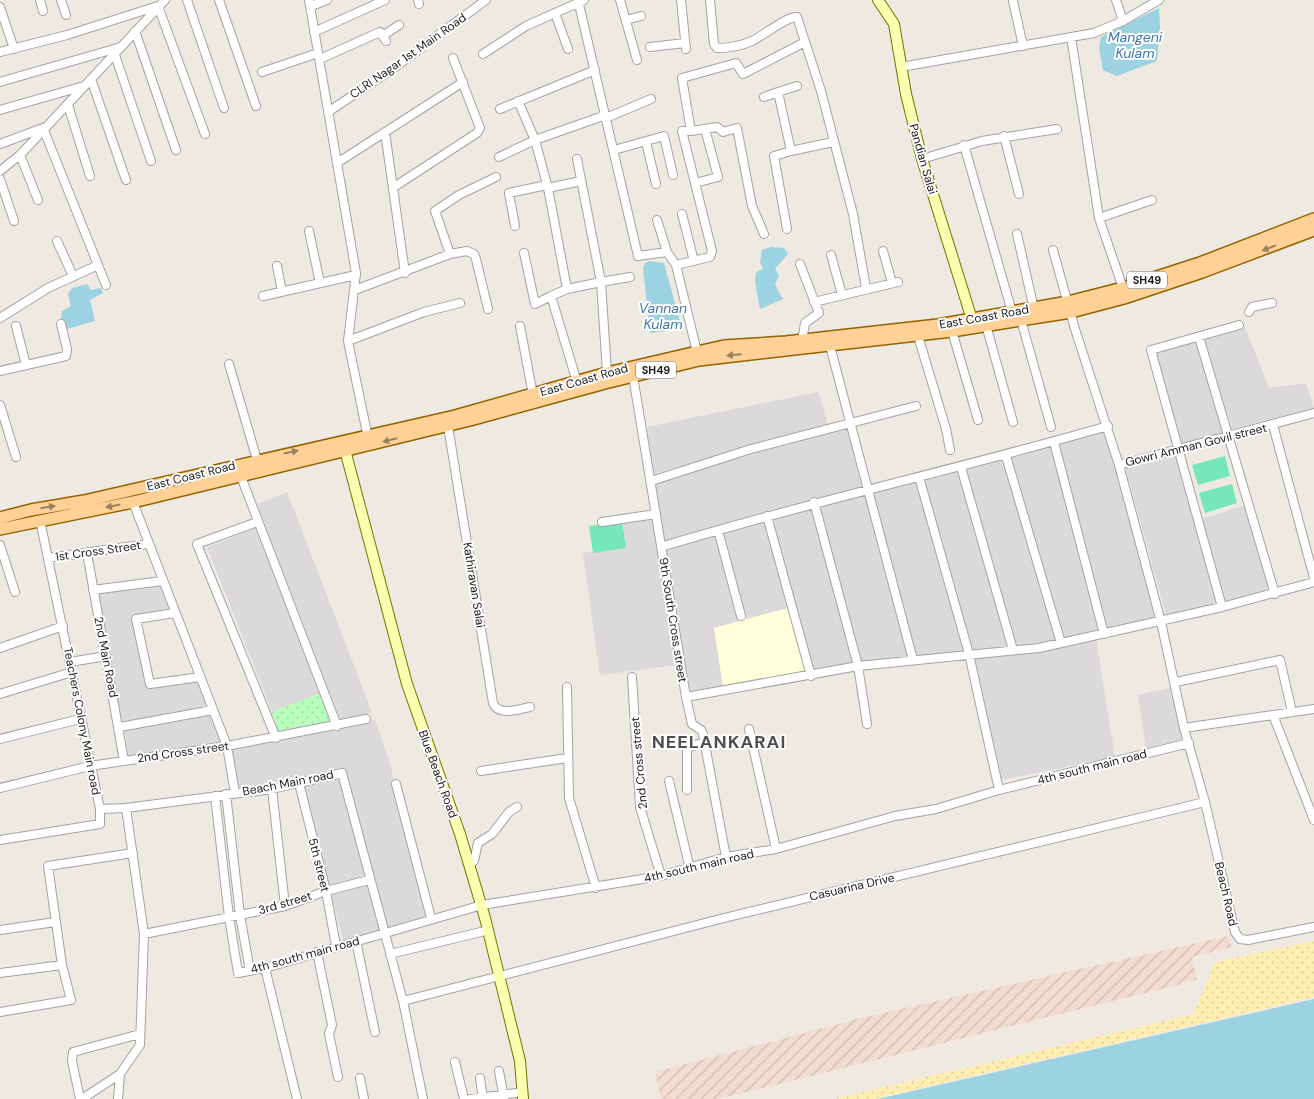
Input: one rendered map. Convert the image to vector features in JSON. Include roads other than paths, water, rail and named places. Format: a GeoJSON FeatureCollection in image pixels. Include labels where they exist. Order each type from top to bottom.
{"type":"FeatureCollection","features":[{"type":"Feature","properties":{"kind":"main road","name":"East Coast Road"},"geometry":{"type":"LineString","coordinates":[[0,518],[31,510],[84,501],[258,460],[448,426],[633,376],[708,359],[786,347],[802,341],[938,325],[1021,320],[1069,307],[1200,263],[1314,219]]}},
{"type":"Feature","properties":{"kind":"main road","name":"East Coast Road"},"geometry":{"type":"LineString","coordinates":[[0,529],[133,502],[240,474],[345,450],[368,440],[607,373],[724,346],[830,346],[952,332],[1012,312],[1034,308],[1069,307],[1124,298],[1202,272],[1314,230]]}},
{"type":"Feature","properties":{"kind":"street"},"geometry":{"type":"LineString","coordinates":[[40,0],[44,11]]}},
{"type":"Feature","properties":{"kind":"street"},"geometry":{"type":"LineString","coordinates":[[61,0],[66,15]]}},
{"type":"Feature","properties":{"kind":"street"},"geometry":{"type":"LineString","coordinates":[[0,172],[20,155],[43,128],[68,105],[165,0]]}},
{"type":"Feature","properties":{"kind":"street"},"geometry":{"type":"LineString","coordinates":[[187,0],[224,108]]}},
{"type":"Feature","properties":{"kind":"street"},"geometry":{"type":"LineString","coordinates":[[219,0],[256,106]]}},
{"type":"Feature","properties":{"kind":"street"},"geometry":{"type":"LineString","coordinates":[[327,0],[310,3],[356,275],[349,317],[348,341],[368,440]]}},
{"type":"Feature","properties":{"kind":"street"},"geometry":{"type":"LineString","coordinates":[[314,32],[385,0]]}},
{"type":"Feature","properties":{"kind":"street"},"geometry":{"type":"LineString","coordinates":[[620,0],[636,60]]}},
{"type":"Feature","properties":{"kind":"street"},"geometry":{"type":"LineString","coordinates":[[650,47],[686,46],[681,0]]}},
{"type":"Feature","properties":{"kind":"street"},"geometry":{"type":"LineString","coordinates":[[710,0],[716,48],[732,47],[752,41],[795,16],[821,92],[852,214],[866,288]]}},
{"type":"Feature","properties":{"kind":"street","name":"Pandian Salai"},"geometry":{"type":"LineString","coordinates":[[878,0],[894,24],[901,67],[922,160],[978,324]]}},
{"type":"Feature","properties":{"kind":"street"},"geometry":{"type":"LineString","coordinates":[[1116,0],[1122,21]]}},
{"type":"Feature","properties":{"kind":"street"},"geometry":{"type":"LineString","coordinates":[[901,67],[1071,38],[1102,30],[1159,0]]}},
{"type":"Feature","properties":{"kind":"street","name":"CLRI Nagar 1st Main Road"},"geometry":{"type":"LineString","coordinates":[[328,112],[391,70],[482,1]]}},
{"type":"Feature","properties":{"kind":"street"},"geometry":{"type":"LineString","coordinates":[[483,54],[526,26],[580,1],[638,256],[667,252]]}},
{"type":"Feature","properties":{"kind":"street"},"geometry":{"type":"LineString","coordinates":[[1013,1],[1023,46]]}},
{"type":"Feature","properties":{"kind":"street"},"geometry":{"type":"LineString","coordinates":[[0,52],[67,35],[158,6]]}},
{"type":"Feature","properties":{"kind":"street"},"geometry":{"type":"LineString","coordinates":[[158,6],[205,134]]}},
{"type":"Feature","properties":{"kind":"street"},"geometry":{"type":"LineString","coordinates":[[0,7],[14,49]]}},
{"type":"Feature","properties":{"kind":"street"},"geometry":{"type":"LineString","coordinates":[[555,13],[568,49]]}},
{"type":"Feature","properties":{"kind":"street"},"geometry":{"type":"LineString","coordinates":[[626,20],[641,16]]}},
{"type":"Feature","properties":{"kind":"street"},"geometry":{"type":"LineString","coordinates":[[262,72],[319,56],[380,32],[385,38],[399,25]]}},
{"type":"Feature","properties":{"kind":"street"},"geometry":{"type":"LineString","coordinates":[[135,31],[176,150]]}},
{"type":"Feature","properties":{"kind":"street"},"geometry":{"type":"LineString","coordinates":[[1071,38],[1099,218],[1123,288]]}},
{"type":"Feature","properties":{"kind":"street"},"geometry":{"type":"LineString","coordinates":[[691,131],[682,78],[736,63],[743,74],[805,42]]}},
{"type":"Feature","properties":{"kind":"street"},"geometry":{"type":"LineString","coordinates":[[0,82],[121,48]]}},
{"type":"Feature","properties":{"kind":"street"},"geometry":{"type":"LineString","coordinates":[[115,55],[151,161]]}},
{"type":"Feature","properties":{"kind":"street"},"geometry":{"type":"LineString","coordinates":[[394,187],[477,133],[480,128],[454,58]]}},
{"type":"Feature","properties":{"kind":"street"},"geometry":{"type":"LineString","coordinates":[[500,109],[595,70]]}},
{"type":"Feature","properties":{"kind":"street"},"geometry":{"type":"LineString","coordinates":[[91,79],[126,180]]}},
{"type":"Feature","properties":{"kind":"street"},"geometry":{"type":"LineString","coordinates":[[337,163],[463,82]]}},
{"type":"Feature","properties":{"kind":"street"},"geometry":{"type":"LineString","coordinates":[[0,110],[84,86]]}},
{"type":"Feature","properties":{"kind":"street"},"geometry":{"type":"LineString","coordinates":[[764,97],[797,86]]}},
{"type":"Feature","properties":{"kind":"street"},"geometry":{"type":"LineString","coordinates":[[778,92],[791,151]]}},
{"type":"Feature","properties":{"kind":"street"},"geometry":{"type":"LineString","coordinates":[[499,157],[535,140],[651,99]]}},
{"type":"Feature","properties":{"kind":"street"},"geometry":{"type":"LineString","coordinates":[[518,101],[535,140],[547,187],[567,289]]}},
{"type":"Feature","properties":{"kind":"street"},"geometry":{"type":"LineString","coordinates":[[68,105],[90,176]]}},
{"type":"Feature","properties":{"kind":"street"},"geometry":{"type":"LineString","coordinates":[[676,266],[710,257],[712,251],[682,130],[691,131],[717,127],[724,132],[737,128],[752,206],[764,234]]}},
{"type":"Feature","properties":{"kind":"street"},"geometry":{"type":"LineString","coordinates":[[0,144],[43,128]]}},
{"type":"Feature","properties":{"kind":"street"},"geometry":{"type":"LineString","coordinates":[[43,128],[106,284]]}},
{"type":"Feature","properties":{"kind":"street"},"geometry":{"type":"LineString","coordinates":[[695,183],[718,177],[705,129]]}},
{"type":"Feature","properties":{"kind":"street"},"geometry":{"type":"LineString","coordinates":[[922,160],[964,145],[1004,136],[1057,129]]}},
{"type":"Feature","properties":{"kind":"street"},"geometry":{"type":"LineString","coordinates":[[385,132],[405,273]]}},
{"type":"Feature","properties":{"kind":"street"},"geometry":{"type":"LineString","coordinates":[[614,150],[664,136],[673,175]]}},
{"type":"Feature","properties":{"kind":"street"},"geometry":{"type":"LineString","coordinates":[[1004,136],[1019,194]]}},
{"type":"Feature","properties":{"kind":"street"},"geometry":{"type":"LineString","coordinates":[[646,142],[656,184]]}},
{"type":"Feature","properties":{"kind":"street"},"geometry":{"type":"LineString","coordinates":[[787,230],[774,156],[833,142]]}},
{"type":"Feature","properties":{"kind":"street"},"geometry":{"type":"LineString","coordinates":[[964,145],[1012,312]]}},
{"type":"Feature","properties":{"kind":"street"},"geometry":{"type":"LineString","coordinates":[[20,155],[38,200]]}},
{"type":"Feature","properties":{"kind":"street"},"geometry":{"type":"LineString","coordinates":[[577,160],[601,282],[607,373]]}},
{"type":"Feature","properties":{"kind":"street"},"geometry":{"type":"LineString","coordinates":[[450,254],[435,211],[459,195],[496,177]]}},
{"type":"Feature","properties":{"kind":"street"},"geometry":{"type":"LineString","coordinates":[[0,179],[14,221]]}},
{"type":"Feature","properties":{"kind":"street"},"geometry":{"type":"LineString","coordinates":[[516,226],[509,193],[581,181]]}},
{"type":"Feature","properties":{"kind":"street"},"geometry":{"type":"LineString","coordinates":[[1099,218],[1152,200]]}},
{"type":"Feature","properties":{"kind":"street"},"geometry":{"type":"LineString","coordinates":[[682,214],[694,261]]}},
{"type":"Feature","properties":{"kind":"street"},"geometry":{"type":"LineString","coordinates":[[657,220],[667,252],[676,266],[697,352]]}},
{"type":"Feature","properties":{"kind":"street"},"geometry":{"type":"LineString","coordinates":[[309,231],[320,283]]}},
{"type":"Feature","properties":{"kind":"street"},"geometry":{"type":"LineString","coordinates":[[1017,234],[1034,308]]}},
{"type":"Feature","properties":{"kind":"street"},"geometry":{"type":"LineString","coordinates":[[57,241],[73,276]]}},
{"type":"Feature","properties":{"kind":"street"},"geometry":{"type":"LineString","coordinates":[[1053,250],[1119,465],[1176,682],[1184,728],[1205,802]]}},
{"type":"Feature","properties":{"kind":"street"},"geometry":{"type":"LineString","coordinates":[[355,290],[405,273],[450,254],[467,251],[474,254],[488,309]]}},
{"type":"Feature","properties":{"kind":"street"},"geometry":{"type":"LineString","coordinates":[[814,302],[895,282],[883,251]]}},
{"type":"Feature","properties":{"kind":"street"},"geometry":{"type":"LineString","coordinates":[[524,253],[535,304],[567,289],[630,277]]}},
{"type":"Feature","properties":{"kind":"street"},"geometry":{"type":"LineString","coordinates":[[831,255],[842,294]]}},
{"type":"Feature","properties":{"kind":"street"},"geometry":{"type":"LineString","coordinates":[[800,264],[819,313],[805,323],[802,341]]}},
{"type":"Feature","properties":{"kind":"street"},"geometry":{"type":"LineString","coordinates":[[0,318],[48,288],[98,265]]}},
{"type":"Feature","properties":{"kind":"street"},"geometry":{"type":"LineString","coordinates":[[277,266],[282,292]]}},
{"type":"Feature","properties":{"kind":"street"},"geometry":{"type":"LineString","coordinates":[[263,296],[356,275]]}},
{"type":"Feature","properties":{"kind":"street"},"geometry":{"type":"LineString","coordinates":[[551,296],[577,382]]}},
{"type":"Feature","properties":{"kind":"street"},"geometry":{"type":"LineString","coordinates":[[348,341],[424,312],[460,303]]}},
{"type":"Feature","properties":{"kind":"street"},"geometry":{"type":"LineString","coordinates":[[1249,312],[1252,307],[1272,303]]}},
{"type":"Feature","properties":{"kind":"street"},"geometry":{"type":"LineString","coordinates":[[1021,320],[1051,427]]}},
{"type":"Feature","properties":{"kind":"street"},"geometry":{"type":"LineString","coordinates":[[0,371],[67,354],[61,324]]}},
{"type":"Feature","properties":{"kind":"street"},"geometry":{"type":"LineString","coordinates":[[978,324],[1012,422]]}},
{"type":"Feature","properties":{"kind":"street"},"geometry":{"type":"LineString","coordinates":[[1222,607],[1151,350],[1239,325]]}},
{"type":"Feature","properties":{"kind":"street"},"geometry":{"type":"LineString","coordinates":[[16,326],[26,365]]}},
{"type":"Feature","properties":{"kind":"street"},"geometry":{"type":"LineString","coordinates":[[520,326],[533,395]]}},
{"type":"Feature","properties":{"kind":"street"},"geometry":{"type":"LineString","coordinates":[[952,332],[978,420]]}},
{"type":"Feature","properties":{"kind":"street"},"geometry":{"type":"LineString","coordinates":[[918,336],[946,429],[950,450]]}},
{"type":"Feature","properties":{"kind":"street"},"geometry":{"type":"LineString","coordinates":[[1199,337],[1275,594]]}},
{"type":"Feature","properties":{"kind":"street"},"geometry":{"type":"LineString","coordinates":[[830,346],[913,660]]}},
{"type":"Feature","properties":{"kind":"street"},"geometry":{"type":"LineString","coordinates":[[229,364],[258,460]]}},
{"type":"Feature","properties":{"kind":"street","name":"9th South Cross street"},"geometry":{"type":"LineString","coordinates":[[633,376],[686,697],[691,721],[701,730],[726,857]]}},
{"type":"Feature","properties":{"kind":"street"},"geometry":{"type":"LineString","coordinates":[[0,405],[16,457]]}},
{"type":"Feature","properties":{"kind":"street"},"geometry":{"type":"LineString","coordinates":[[650,481],[751,449],[916,406]]}},
{"type":"Feature","properties":{"kind":"street","name":"Gowri Amman Govil street"},"geometry":{"type":"LineString","coordinates":[[1119,465],[1314,413]]}},
{"type":"Feature","properties":{"kind":"street"},"geometry":{"type":"LineString","coordinates":[[1274,425],[1314,578]]}},
{"type":"Feature","properties":{"kind":"street","name":"Kathiravan Salai"},"geometry":{"type":"LineString","coordinates":[[448,426],[493,704],[494,707],[502,711],[530,707]]}},
{"type":"Feature","properties":{"kind":"street"},"geometry":{"type":"LineString","coordinates":[[661,548],[814,502],[1006,456],[1108,426]]}},
{"type":"Feature","properties":{"kind":"street"},"geometry":{"type":"LineString","coordinates":[[1054,442],[1104,634]]}},
{"type":"Feature","properties":{"kind":"street","name":"Blue Beach Road"},"geometry":{"type":"LineString","coordinates":[[345,450],[408,684],[469,864],[489,930],[520,1061],[523,1095]]}},
{"type":"Feature","properties":{"kind":"street"},"geometry":{"type":"LineString","coordinates":[[1006,456],[1061,643]]}},
{"type":"Feature","properties":{"kind":"street"},"geometry":{"type":"LineString","coordinates":[[961,467],[1013,650]]}},
{"type":"Feature","properties":{"kind":"street"},"geometry":{"type":"LineString","coordinates":[[240,474],[337,726]]}},
{"type":"Feature","properties":{"kind":"street"},"geometry":{"type":"LineString","coordinates":[[919,477],[969,654],[999,790]]}},
{"type":"Feature","properties":{"kind":"street"},"geometry":{"type":"LineString","coordinates":[[133,502],[226,746],[235,793]]}},
{"type":"Feature","properties":{"kind":"street"},"geometry":{"type":"LineString","coordinates":[[814,502],[858,666],[867,724]]}},
{"type":"Feature","properties":{"kind":"street"},"geometry":{"type":"LineString","coordinates":[[602,522],[656,514]]}},
{"type":"Feature","properties":{"kind":"street"},"geometry":{"type":"LineString","coordinates":[[767,516],[811,676]]}},
{"type":"Feature","properties":{"kind":"street","name":"Teachers Colony Main road"},"geometry":{"type":"LineString","coordinates":[[0,840],[100,824],[100,809],[80,719],[64,626],[40,520]]}},
{"type":"Feature","properties":{"kind":"street"},"geometry":{"type":"LineString","coordinates":[[257,522],[197,544],[276,738]]}},
{"type":"Feature","properties":{"kind":"street"},"geometry":{"type":"LineString","coordinates":[[718,530],[741,616]]}},
{"type":"Feature","properties":{"kind":"street","name":"1st Cross Street"},"geometry":{"type":"LineString","coordinates":[[48,558],[148,544]]}},
{"type":"Feature","properties":{"kind":"street"},"geometry":{"type":"LineString","coordinates":[[0,545],[15,592]]}},
{"type":"Feature","properties":{"kind":"street","name":"2nd Main Road"},"geometry":{"type":"LineString","coordinates":[[87,553],[120,727],[124,761]]}},
{"type":"Feature","properties":{"kind":"street"},"geometry":{"type":"LineString","coordinates":[[93,590],[162,581]]}},
{"type":"Feature","properties":{"kind":"street"},"geometry":{"type":"LineString","coordinates":[[686,697],[811,676],[858,666],[1013,650],[1061,643],[1161,622],[1275,594],[1314,582]]}},
{"type":"Feature","properties":{"kind":"street"},"geometry":{"type":"LineString","coordinates":[[175,612],[136,619],[150,684],[200,677]]}},
{"type":"Feature","properties":{"kind":"street"},"geometry":{"type":"LineString","coordinates":[[0,648],[64,626]]}},
{"type":"Feature","properties":{"kind":"street"},"geometry":{"type":"LineString","coordinates":[[70,662],[106,656]]}},
{"type":"Feature","properties":{"kind":"street"},"geometry":{"type":"LineString","coordinates":[[1176,682],[1280,660],[1292,712]]}},
{"type":"Feature","properties":{"kind":"street"},"geometry":{"type":"LineString","coordinates":[[0,694],[72,672]]}},
{"type":"Feature","properties":{"kind":"street","name":"2nd Cross street"},"geometry":{"type":"LineString","coordinates":[[632,677],[640,807],[661,876]]}},
{"type":"Feature","properties":{"kind":"street"},"geometry":{"type":"LineString","coordinates":[[567,687],[569,798],[596,888]]}},
{"type":"Feature","properties":{"kind":"street"},"geometry":{"type":"LineString","coordinates":[[1184,728],[1314,709]]}},
{"type":"Feature","properties":{"kind":"street"},"geometry":{"type":"LineString","coordinates":[[120,727],[213,710]]}},
{"type":"Feature","properties":{"kind":"street"},"geometry":{"type":"LineString","coordinates":[[1273,715],[1314,820]]}},
{"type":"Feature","properties":{"kind":"street"},"geometry":{"type":"LineString","coordinates":[[0,739],[80,719]]}},
{"type":"Feature","properties":{"kind":"street","name":"2nd Cross street"},"geometry":{"type":"LineString","coordinates":[[0,788],[90,766],[276,738],[366,719]]}},
{"type":"Feature","properties":{"kind":"street"},"geometry":{"type":"LineString","coordinates":[[749,729],[776,849]]}},
{"type":"Feature","properties":{"kind":"street"},"geometry":{"type":"LineString","coordinates":[[687,790],[687,748],[704,742]]}},
{"type":"Feature","properties":{"kind":"street","name":"4th south main road"},"geometry":{"type":"LineString","coordinates":[[229,918],[238,973],[250,971],[482,905],[661,876],[726,857],[776,849],[895,816],[936,809],[999,790],[1189,743]]}},
{"type":"Feature","properties":{"kind":"street"},"geometry":{"type":"LineString","coordinates":[[481,771],[567,758]]}},
{"type":"Feature","properties":{"kind":"street","name":"Beach Main road"},"geometry":{"type":"LineString","coordinates":[[100,809],[126,808],[272,789],[342,773],[369,880],[403,1000],[423,1099]]}},
{"type":"Feature","properties":{"kind":"street"},"geometry":{"type":"LineString","coordinates":[[669,781],[690,869]]}},
{"type":"Feature","properties":{"kind":"street","name":"5th street"},"geometry":{"type":"LineString","coordinates":[[299,783],[326,891],[336,946]]}},
{"type":"Feature","properties":{"kind":"street"},"geometry":{"type":"LineString","coordinates":[[396,784],[431,918]]}},
{"type":"Feature","properties":{"kind":"street"},"geometry":{"type":"LineString","coordinates":[[272,789],[285,906]]}},
{"type":"Feature","properties":{"kind":"street"},"geometry":{"type":"LineString","coordinates":[[226,794],[240,915],[250,971]]}},
{"type":"Feature","properties":{"kind":"street"},"geometry":{"type":"LineString","coordinates":[[144,934],[229,918],[215,796]]}},
{"type":"Feature","properties":{"kind":"street","name":"Beach Road"},"geometry":{"type":"LineString","coordinates":[[1205,802],[1232,924],[1238,938],[1248,940],[1314,928]]}},
{"type":"Feature","properties":{"kind":"street","name":"Casuarina Drive"},"geometry":{"type":"LineString","coordinates":[[403,1000],[837,890],[1205,802]]}},
{"type":"Feature","properties":{"kind":"street"},"geometry":{"type":"LineString","coordinates":[[469,864],[474,861],[478,843],[492,834],[509,812],[517,807]]}},
{"type":"Feature","properties":{"kind":"street"},"geometry":{"type":"LineString","coordinates":[[126,808],[144,934],[140,1045],[120,1074],[81,1099],[72,1062],[74,1052],[140,1034]]}},
{"type":"Feature","properties":{"kind":"street"},"geometry":{"type":"LineString","coordinates":[[0,1012],[71,1000],[62,965],[48,866],[133,853]]}},
{"type":"Feature","properties":{"kind":"street","name":"3rd street"},"geometry":{"type":"LineString","coordinates":[[229,918],[285,906],[326,891],[369,880]]}},
{"type":"Feature","properties":{"kind":"street"},"geometry":{"type":"LineString","coordinates":[[0,930],[55,922]]}},
{"type":"Feature","properties":{"kind":"street"},"geometry":{"type":"LineString","coordinates":[[390,954],[489,930]]}},
{"type":"Feature","properties":{"kind":"street"},"geometry":{"type":"LineString","coordinates":[[356,941],[375,1032]]}},
{"type":"Feature","properties":{"kind":"street"},"geometry":{"type":"LineString","coordinates":[[317,952],[332,1025],[329,1034],[338,1077]]}},
{"type":"Feature","properties":{"kind":"street"},"geometry":{"type":"LineString","coordinates":[[0,972],[62,965]]}},
{"type":"Feature","properties":{"kind":"street"},"geometry":{"type":"LineString","coordinates":[[265,968],[297,1099]]}},
{"type":"Feature","properties":{"kind":"street"},"geometry":{"type":"LineString","coordinates":[[456,1062],[464,1099]]}},
{"type":"Feature","properties":{"kind":"street"},"geometry":{"type":"LineString","coordinates":[[499,1071],[503,1097]]}},
{"type":"Feature","properties":{"kind":"street"},"geometry":{"type":"LineString","coordinates":[[118,1099],[120,1074]]}},
{"type":"Feature","properties":{"kind":"street"},"geometry":{"type":"LineString","coordinates":[[360,1078],[364,1099]]}},
{"type":"Feature","properties":{"kind":"street"},"geometry":{"type":"LineString","coordinates":[[480,1078],[483,1098]]}},
{"type":"Feature","properties":{"kind":"street"},"geometry":{"type":"LineString","coordinates":[[470,1099],[523,1095]]}},
{"type":"Feature","properties":{"kind":"water","name":"Mangeni Kulam"},"geometry":{"type":"Polygon","coordinates":[[[1159,8],[1160,27],[1157,61],[1117,76],[1103,70],[1099,48],[1101,37],[1159,8]]]}},
{"type":"Feature","properties":{"kind":"water"},"geometry":{"type":"Polygon","coordinates":[[[771,247],[784,248],[788,254],[775,269],[779,275],[775,285],[783,299],[760,309],[755,282],[756,272],[763,269],[760,262],[762,250],[771,247]]]}},
{"type":"Feature","properties":{"kind":"water","name":"Vannan Kulam"},"geometry":{"type":"Polygon","coordinates":[[[650,261],[664,263],[682,329],[650,333],[643,268],[645,263],[650,261]]]}},
{"type":"Feature","properties":{"kind":"water"},"geometry":{"type":"Polygon","coordinates":[[[87,284],[91,290],[101,288],[103,293],[90,300],[95,321],[67,329],[61,319],[62,311],[71,306],[68,294],[72,288],[87,284]]]}},
{"type":"Feature","properties":{"kind":"water"},"geometry":{"type":"Polygon","coordinates":[[[1314,999],[1314,1099],[878,1099],[1314,999]]]}},
{"type":"Feature","properties":{"kind":"district","name":"NEELANKARAI"},"geometry":{"type":"Point","coordinates":[719,742]}}]}
